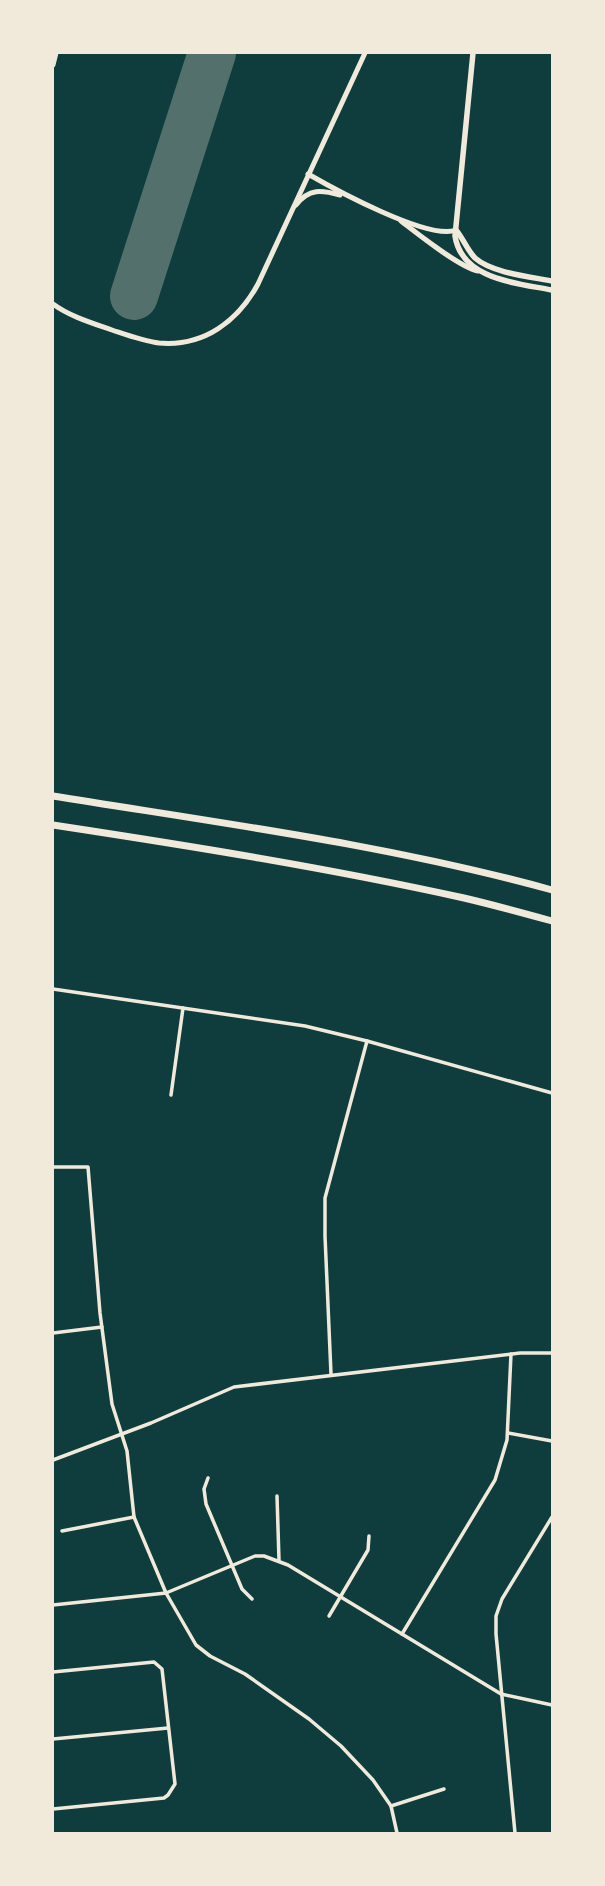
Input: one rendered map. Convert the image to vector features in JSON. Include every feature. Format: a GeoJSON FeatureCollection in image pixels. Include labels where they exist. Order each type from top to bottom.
{"type":"FeatureCollection","features":[{"type":"Feature","properties":{"kind":"highway"},"geometry":{"type":"LineString","coordinates":[[53,796],[270,831],[400,854],[552,889]]}},
{"type":"Feature","properties":{"kind":"highway"},"geometry":{"type":"LineString","coordinates":[[53,825],[247,856],[381,881],[466,898],[552,921]]}},
{"type":"Feature","properties":{"kind":"main road"},"geometry":{"type":"LineString","coordinates":[[53,65],[56,53]]}},
{"type":"Feature","properties":{"kind":"main road"},"geometry":{"type":"LineString","coordinates":[[53,304],[75,316],[148,341],[171,343],[193,340],[223,326],[232,320],[246,303],[258,284],[365,53]]}},
{"type":"Feature","properties":{"kind":"main road"},"geometry":{"type":"LineString","coordinates":[[473,53],[456,242],[460,251],[478,271]]}},
{"type":"Feature","properties":{"kind":"main road"},"geometry":{"type":"LineString","coordinates":[[308,174],[346,196],[399,219],[435,230],[451,232],[456,230]]}},
{"type":"Feature","properties":{"kind":"main road"},"geometry":{"type":"LineString","coordinates":[[290,214],[301,199],[312,192],[322,190],[346,196]]}},
{"type":"Feature","properties":{"kind":"main road"},"geometry":{"type":"LineString","coordinates":[[399,219],[444,252],[471,269],[491,276],[552,290]]}},
{"type":"Feature","properties":{"kind":"main road"},"geometry":{"type":"LineString","coordinates":[[456,230],[472,254],[481,262],[502,270],[552,281]]}},
{"type":"Feature","properties":{"kind":"street"},"geometry":{"type":"LineString","coordinates":[[53,988],[305,1026],[367,1041],[552,1093]]}},
{"type":"Feature","properties":{"kind":"street"},"geometry":{"type":"LineString","coordinates":[[171,1095],[183,1008]]}},
{"type":"Feature","properties":{"kind":"street"},"geometry":{"type":"LineString","coordinates":[[331,1374],[324,1236],[325,1198],[367,1041]]}},
{"type":"Feature","properties":{"kind":"street"},"geometry":{"type":"LineString","coordinates":[[53,1167],[88,1167],[102,1327],[112,1404],[127,1451],[134,1517],[166,1593],[196,1645],[210,1656],[245,1674],[309,1719],[341,1746],[373,1780],[390,1806],[397,1833]]}},
{"type":"Feature","properties":{"kind":"street"},"geometry":{"type":"LineString","coordinates":[[53,1333],[102,1327]]}},
{"type":"Feature","properties":{"kind":"street"},"geometry":{"type":"LineString","coordinates":[[53,1460],[121,1435],[234,1387],[331,1374],[511,1354],[552,1353]]}},
{"type":"Feature","properties":{"kind":"street"},"geometry":{"type":"LineString","coordinates":[[402,1634],[495,1480],[508,1433],[511,1354]]}},
{"type":"Feature","properties":{"kind":"street"},"geometry":{"type":"LineString","coordinates":[[508,1433],[552,1442]]}},
{"type":"Feature","properties":{"kind":"street"},"geometry":{"type":"LineString","coordinates":[[208,1478],[204,1489],[206,1504],[242,1589],[252,1599]]}},
{"type":"Feature","properties":{"kind":"street"},"geometry":{"type":"LineString","coordinates":[[277,1496],[279,1560]]}},
{"type":"Feature","properties":{"kind":"street"},"geometry":{"type":"LineString","coordinates":[[62,1531],[134,1517]]}},
{"type":"Feature","properties":{"kind":"street"},"geometry":{"type":"LineString","coordinates":[[515,1833],[501,1694],[496,1616],[502,1599],[552,1517]]}},
{"type":"Feature","properties":{"kind":"street"},"geometry":{"type":"LineString","coordinates":[[329,1616],[368,1550],[369,1536]]}},
{"type":"Feature","properties":{"kind":"street"},"geometry":{"type":"LineString","coordinates":[[53,1605],[166,1593],[255,1556],[264,1556],[279,1560],[342,1596],[501,1694],[552,1705]]}},
{"type":"Feature","properties":{"kind":"street"},"geometry":{"type":"LineString","coordinates":[[53,1672],[154,1662],[162,1669],[175,1784],[168,1795],[164,1798],[53,1809]]}},
{"type":"Feature","properties":{"kind":"street"},"geometry":{"type":"LineString","coordinates":[[53,1739],[168,1728]]}},
{"type":"Feature","properties":{"kind":"street"},"geometry":{"type":"LineString","coordinates":[[390,1806],[444,1789]]}},
{"type":"Feature","properties":{"kind":"runway"},"geometry":{"type":"LineString","coordinates":[[134,296],[212,53]]}}]}
